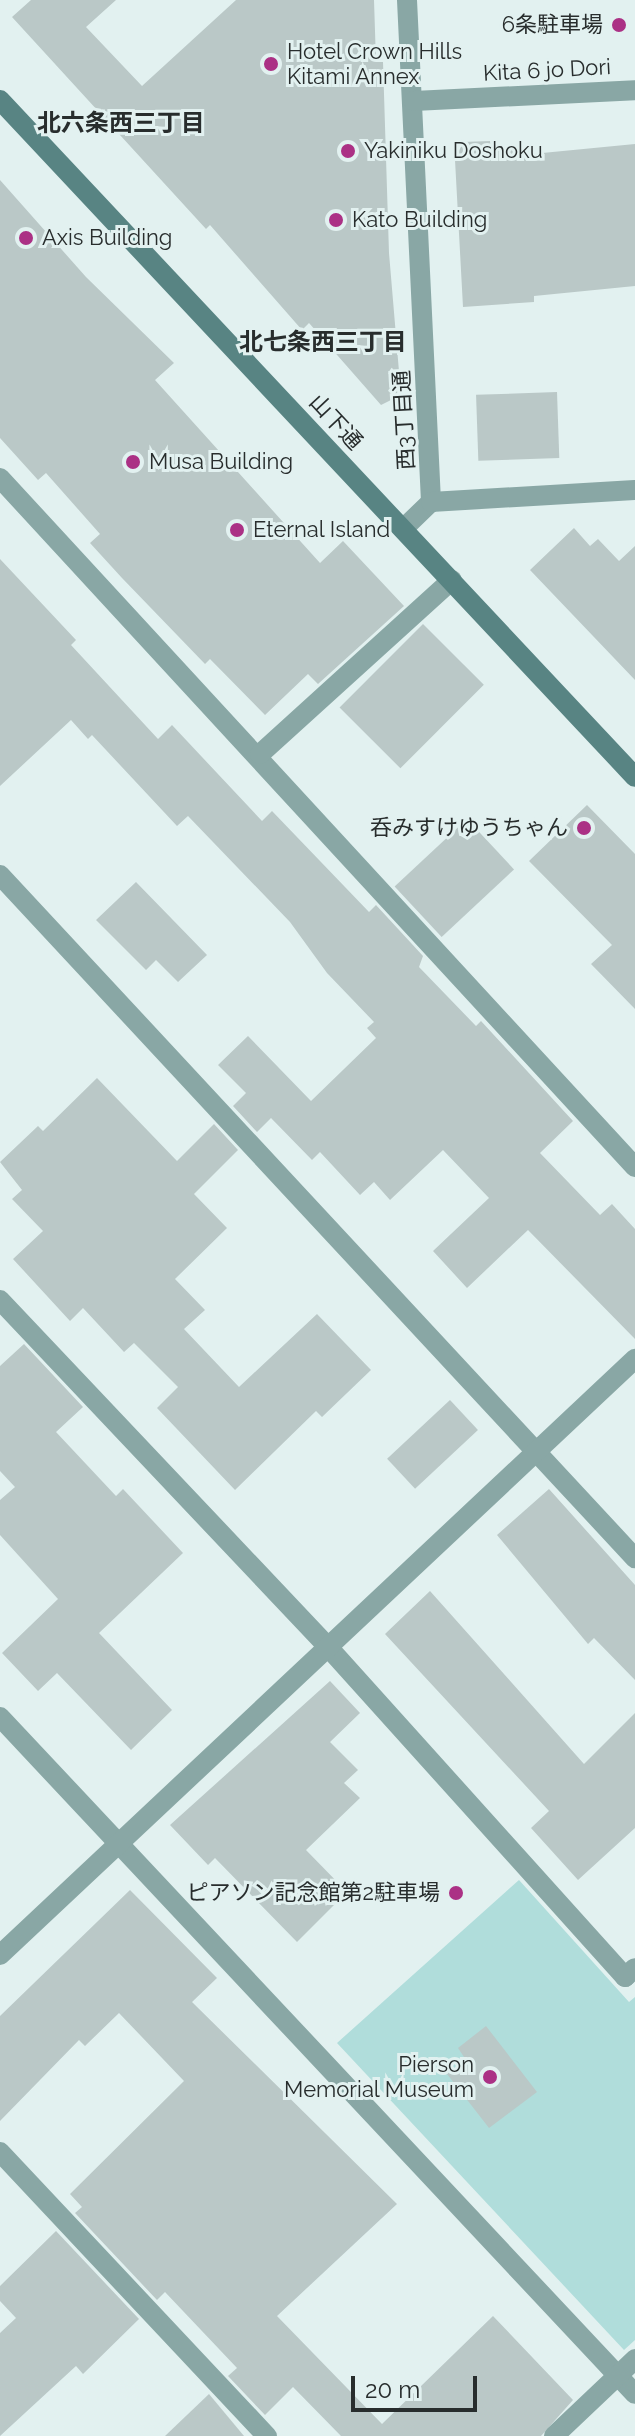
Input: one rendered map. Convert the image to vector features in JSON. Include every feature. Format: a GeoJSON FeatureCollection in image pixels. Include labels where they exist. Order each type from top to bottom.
{"type":"FeatureCollection","features":[{"type":"Feature","properties":{"kind":"street","name":"西3丁目通"},"geometry":{"type":"LineString","coordinates":[[407,0],[431,502]]}},
{"type":"Feature","properties":{"kind":"street","name":"Kita 6 jo Dori"},"geometry":{"type":"LineString","coordinates":[[414,101],[635,90]]}},
{"type":"Feature","properties":{"kind":"street","name":"山下通"},"geometry":{"type":"LineString","coordinates":[[0,100],[635,777]]}},
{"type":"Feature","properties":{"kind":"street"},"geometry":{"type":"LineString","coordinates":[[0,478],[260,754],[635,1167]]}},
{"type":"Feature","properties":{"kind":"street"},"geometry":{"type":"LineString","coordinates":[[403,529],[431,502],[635,490]]}},
{"type":"Feature","properties":{"kind":"street"},"geometry":{"type":"LineString","coordinates":[[260,754],[452,580]]}},
{"type":"Feature","properties":{"kind":"street"},"geometry":{"type":"LineString","coordinates":[[0,875],[635,1558]]}},
{"type":"Feature","properties":{"kind":"street"},"geometry":{"type":"LineString","coordinates":[[0,1300],[328,1647],[625,1977],[635,1968]]}},
{"type":"Feature","properties":{"kind":"street"},"geometry":{"type":"LineString","coordinates":[[0,1955],[635,1359]]}},
{"type":"Feature","properties":{"kind":"street"},"geometry":{"type":"LineString","coordinates":[[0,1717],[635,2394]]}},
{"type":"Feature","properties":{"kind":"street"},"geometry":{"type":"LineString","coordinates":[[0,2152],[267,2436]]}},
{"type":"Feature","properties":{"kind":"street"},"geometry":{"type":"LineString","coordinates":[[554,2436],[635,2359]]}},
{"type":"Feature","properties":{"kind":"shaded area"},"geometry":{"type":"Polygon","coordinates":[[[519,1880],[629,2002],[635,1997],[635,2340],[624,2350],[337,2043],[519,1880]]]}},
{"type":"Feature","properties":{"kind":"building"},"geometry":{"type":"Polygon","coordinates":[[[31,0],[116,0],[86,27],[142,86],[236,0],[374,0],[376,62],[383,62],[389,253],[401,395],[381,405],[309,323],[302,330],[210,225],[206,229],[12,17],[31,0]]]}},
{"type":"Feature","properties":{"kind":"building"},"geometry":{"type":"Polygon","coordinates":[[[490,141],[491,150],[531,147],[532,154],[635,144],[635,286],[534,296],[534,302],[463,307],[455,160],[463,142],[490,141]]]}},
{"type":"Feature","properties":{"kind":"building"},"geometry":{"type":"Polygon","coordinates":[[[0,180],[86,277],[174,363],[155,380],[320,563],[343,541],[404,606],[318,684],[308,674],[265,715],[210,659],[205,664],[90,543],[100,534],[46,473],[38,480],[0,438],[0,180]]]}},
{"type":"Feature","properties":{"kind":"building"},"geometry":{"type":"Polygon","coordinates":[[[557,392],[559,458],[478,461],[476,395],[557,392]]]}},
{"type":"Feature","properties":{"kind":"building"},"geometry":{"type":"Polygon","coordinates":[[[574,528],[590,546],[598,539],[619,561],[635,546],[635,680],[530,570],[574,528]]]}},
{"type":"Feature","properties":{"kind":"building"},"geometry":{"type":"Polygon","coordinates":[[[0,559],[76,640],[71,645],[158,739],[172,725],[262,821],[272,811],[369,912],[376,905],[423,956],[419,967],[476,1026],[481,1021],[573,1121],[540,1153],[600,1215],[612,1204],[635,1229],[635,1339],[528,1230],[467,1288],[433,1251],[489,1198],[443,1150],[390,1200],[374,1182],[360,1195],[320,1152],[312,1160],[271,1118],[257,1132],[233,1106],[246,1093],[218,1065],[248,1036],[311,1101],[376,1038],[367,1028],[374,1022],[327,973],[290,922],[188,816],[177,826],[92,735],[88,739],[71,720],[0,786],[0,559]]]}},
{"type":"Feature","properties":{"kind":"building"},"geometry":{"type":"Polygon","coordinates":[[[423,624],[484,685],[400,768],[340,707],[423,624]]]}},
{"type":"Feature","properties":{"kind":"building"},"geometry":{"type":"Polygon","coordinates":[[[587,805],[635,854],[635,1009],[591,964],[612,945],[529,861],[587,805]]]}},
{"type":"Feature","properties":{"kind":"building"},"geometry":{"type":"Polygon","coordinates":[[[467,819],[514,869],[442,937],[395,887],[467,819]]]}},
{"type":"Feature","properties":{"kind":"building"},"geometry":{"type":"Polygon","coordinates":[[[136,882],[207,955],[178,982],[156,960],[146,970],[96,920],[136,882]]]}},
{"type":"Feature","properties":{"kind":"building"},"geometry":{"type":"Polygon","coordinates":[[[97,1078],[177,1161],[214,1124],[238,1150],[194,1194],[227,1228],[175,1279],[205,1310],[184,1329],[239,1387],[317,1314],[371,1370],[322,1417],[316,1411],[235,1490],[157,1408],[178,1387],[134,1343],[124,1352],[83,1308],[70,1321],[13,1259],[43,1231],[12,1199],[22,1190],[0,1162],[38,1126],[43,1131],[97,1078]]]}},
{"type":"Feature","properties":{"kind":"building"},"geometry":{"type":"Polygon","coordinates":[[[24,1344],[83,1407],[56,1432],[116,1496],[123,1489],[183,1553],[99,1633],[172,1710],[131,1750],[57,1673],[38,1691],[2,1653],[58,1599],[0,1535],[0,1500],[15,1487],[0,1471],[0,1366],[24,1344]]]}},
{"type":"Feature","properties":{"kind":"building"},"geometry":{"type":"Polygon","coordinates":[[[450,1400],[478,1430],[415,1489],[387,1459],[450,1400]]]}},
{"type":"Feature","properties":{"kind":"building"},"geometry":{"type":"Polygon","coordinates":[[[549,1489],[635,1585],[635,1680],[594,1638],[588,1644],[497,1535],[549,1489]]]}},
{"type":"Feature","properties":{"kind":"building"},"geometry":{"type":"Polygon","coordinates":[[[430,1591],[584,1764],[635,1713],[635,1828],[578,1880],[531,1828],[549,1811],[385,1634],[430,1591]]]}},
{"type":"Feature","properties":{"kind":"building"},"geometry":{"type":"Polygon","coordinates":[[[330,1681],[360,1713],[330,1742],[358,1770],[344,1783],[360,1798],[306,1850],[347,1892],[297,1942],[215,1858],[208,1865],[170,1825],[330,1681]]]}},
{"type":"Feature","properties":{"kind":"building"},"geometry":{"type":"Polygon","coordinates":[[[130,1890],[217,1978],[192,2002],[397,2204],[277,2316],[382,2424],[493,2316],[573,2400],[541,2436],[341,2436],[293,2387],[265,2415],[228,2376],[237,2368],[165,2292],[157,2300],[75,2213],[82,2207],[70,2194],[184,2081],[119,2013],[85,2046],[79,2040],[0,2121],[0,2016],[130,1890]]]}},
{"type":"Feature","properties":{"kind":"building"},"geometry":{"type":"Polygon","coordinates":[[[486,2026],[537,2092],[489,2128],[447,2074],[466,2060],[458,2048],[486,2026]]]}},
{"type":"Feature","properties":{"kind":"building"},"geometry":{"type":"Polygon","coordinates":[[[56,2231],[139,2319],[83,2374],[76,2366],[0,2436],[0,2333],[16,2318],[0,2301],[0,2286],[56,2231]]]}},
{"type":"Feature","properties":{"kind":"building"},"geometry":{"type":"Polygon","coordinates":[[[209,2394],[244,2436],[165,2436],[209,2394]]]}},
{"type":"Feature","properties":{"kind":"place","name":"6条駐車場"},"geometry":{"type":"Point","coordinates":[619,25]}},
{"type":"Feature","properties":{"kind":"place","name":"Hotel Crown Hills Kitami Annex"},"geometry":{"type":"Point","coordinates":[271,64]}},
{"type":"Feature","properties":{"kind":"place","name":"Yakiniku Doshoku"},"geometry":{"type":"Point","coordinates":[348,151]}},
{"type":"Feature","properties":{"kind":"place","name":"Kato Building"},"geometry":{"type":"Point","coordinates":[336,220]}},
{"type":"Feature","properties":{"kind":"place","name":"Axis Building"},"geometry":{"type":"Point","coordinates":[26,238]}},
{"type":"Feature","properties":{"kind":"place","name":"Musa Building"},"geometry":{"type":"Point","coordinates":[133,462]}},
{"type":"Feature","properties":{"kind":"place","name":"Eternal Island"},"geometry":{"type":"Point","coordinates":[237,530]}},
{"type":"Feature","properties":{"kind":"place","name":"呑みすけゆうちゃん"},"geometry":{"type":"Point","coordinates":[584,828]}},
{"type":"Feature","properties":{"kind":"place","name":"ピアソン記念館第2駐車場"},"geometry":{"type":"Point","coordinates":[456,1893]}},
{"type":"Feature","properties":{"kind":"place","name":"Pierson Memorial Museum"},"geometry":{"type":"Point","coordinates":[490,2077]}},
{"type":"Feature","properties":{"kind":"district","name":"北六条西三丁目"},"geometry":{"type":"Point","coordinates":[121,123]}},
{"type":"Feature","properties":{"kind":"district","name":"北七条西三丁目"},"geometry":{"type":"Point","coordinates":[323,342]}}]}
